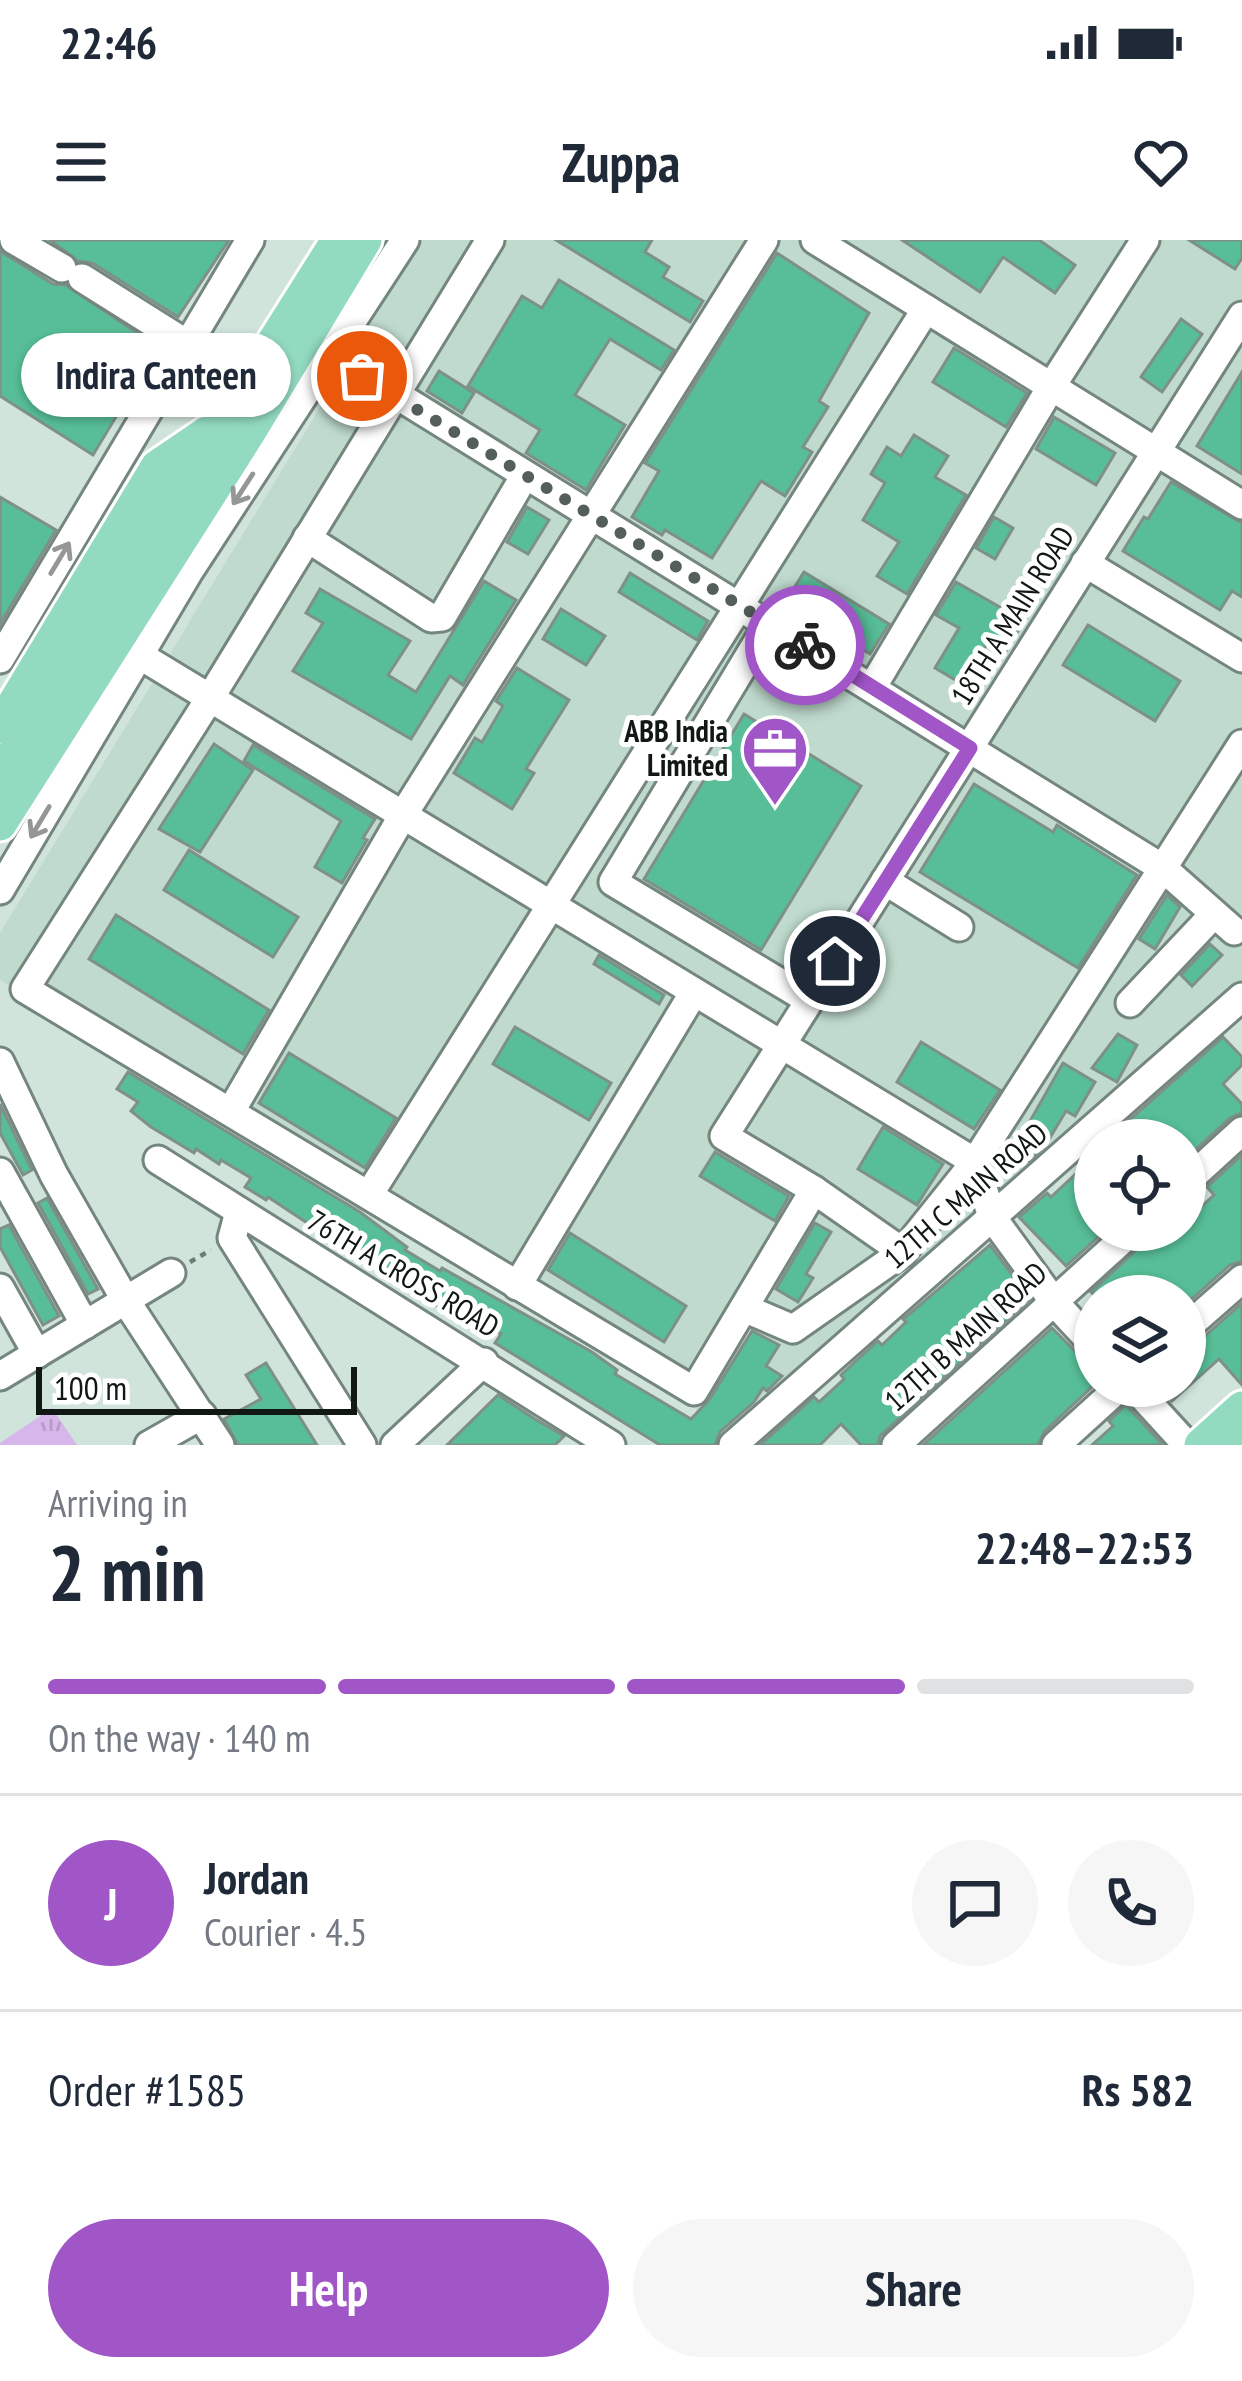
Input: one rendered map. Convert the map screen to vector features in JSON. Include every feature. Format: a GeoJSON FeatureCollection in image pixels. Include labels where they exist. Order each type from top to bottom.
{"type":"FeatureCollection","features":[{"type":"Feature","properties":{"kind":"main road"},"geometry":{"type":"LineString","coordinates":[[0,824],[246,435],[338,240]]}},
{"type":"Feature","properties":{"kind":"main road"},"geometry":{"type":"LineString","coordinates":[[0,776],[246,435],[318,347],[365,240]]}},
{"type":"Feature","properties":{"kind":"main road"},"geometry":{"type":"LineString","coordinates":[[0,727],[157,467],[246,435]]}},
{"type":"Feature","properties":{"kind":"main road"},"geometry":{"type":"LineString","coordinates":[[1201,1445],[1242,1408]]}},
{"type":"Feature","properties":{"kind":"street"},"geometry":{"type":"LineString","coordinates":[[14,240],[187,344]]}},
{"type":"Feature","properties":{"kind":"street"},"geometry":{"type":"LineString","coordinates":[[0,659],[250,240]]}},
{"type":"Feature","properties":{"kind":"street"},"geometry":{"type":"LineString","coordinates":[[406,240],[382,277],[318,347],[1164,869],[1224,922],[1130,1003]]}},
{"type":"Feature","properties":{"kind":"street"},"geometry":{"type":"LineString","coordinates":[[490,240],[26,989],[694,1391],[814,1190]]}},
{"type":"Feature","properties":{"kind":"street"},"geometry":{"type":"LineString","coordinates":[[231,1111],[403,815],[764,240]]}},
{"type":"Feature","properties":{"kind":"street"},"geometry":{"type":"LineString","coordinates":[[815,240],[1242,505]]}},
{"type":"Feature","properties":{"kind":"street"},"geometry":{"type":"LineString","coordinates":[[873,686],[1051,387],[1145,240]]}},
{"type":"Feature","properties":{"kind":"street"},"geometry":{"type":"LineString","coordinates":[[370,1193],[926,309]]}},
{"type":"Feature","properties":{"kind":"street","name":"18TH A MAIN ROAD"},"geometry":{"type":"LineString","coordinates":[[903,1252],[814,1190],[724,1136],[1242,316]]}},
{"type":"Feature","properties":{"kind":"street"},"geometry":{"type":"LineString","coordinates":[[0,890],[139,655],[246,435]]}},
{"type":"Feature","properties":{"kind":"street"},"geometry":{"type":"LineString","coordinates":[[307,538],[431,618],[442,617],[525,475]]}},
{"type":"Feature","properties":{"kind":"street"},"geometry":{"type":"LineString","coordinates":[[1085,563],[1242,658]]}},
{"type":"Feature","properties":{"kind":"street"},"geometry":{"type":"LineString","coordinates":[[769,623],[613,882],[809,1000]]}},
{"type":"Feature","properties":{"kind":"street"},"geometry":{"type":"LineString","coordinates":[[139,655],[975,1162],[992,1217],[1074,1323]]}},
{"type":"Feature","properties":{"kind":"street"},"geometry":{"type":"LineString","coordinates":[[744,1308],[793,1329],[903,1252],[975,1162],[1164,869],[1233,781],[1242,744]]}},
{"type":"Feature","properties":{"kind":"street"},"geometry":{"type":"LineString","coordinates":[[885,881],[959,927]]}},
{"type":"Feature","properties":{"kind":"street"},"geometry":{"type":"LineString","coordinates":[[517,1286],[694,992]]}},
{"type":"Feature","properties":{"kind":"street","name":"12TH C MAIN ROAD"},"geometry":{"type":"LineString","coordinates":[[734,1445],[1242,997]]}},
{"type":"Feature","properties":{"kind":"street"},"geometry":{"type":"LineString","coordinates":[[0,1062],[54,1175],[126,1301],[220,1445]]}},
{"type":"Feature","properties":{"kind":"street"},"geometry":{"type":"LineString","coordinates":[[1206,1164],[1242,1131]]}},
{"type":"Feature","properties":{"kind":"street","name":"76TH A CROSS ROAD"},"geometry":{"type":"LineString","coordinates":[[158,1160],[235,1225],[484,1362],[592,1440]]}},
{"type":"Feature","properties":{"kind":"street"},"geometry":{"type":"LineString","coordinates":[[0,1172],[8,1203],[86,1325]]}},
{"type":"Feature","properties":{"kind":"street"},"geometry":{"type":"LineString","coordinates":[[8,1203],[54,1175]]}},
{"type":"Feature","properties":{"kind":"street"},"geometry":{"type":"LineString","coordinates":[[235,1225],[362,1445]]}},
{"type":"Feature","properties":{"kind":"street","name":"12TH B MAIN ROAD"},"geometry":{"type":"LineString","coordinates":[[896,1445],[1110,1251]]}},
{"type":"Feature","properties":{"kind":"street"},"geometry":{"type":"LineString","coordinates":[[0,1376],[171,1273]]}},
{"type":"Feature","properties":{"kind":"street"},"geometry":{"type":"LineString","coordinates":[[1206,1311],[1242,1279]]}},
{"type":"Feature","properties":{"kind":"street"},"geometry":{"type":"LineString","coordinates":[[0,1288],[37,1354]]}},
{"type":"Feature","properties":{"kind":"street"},"geometry":{"type":"LineString","coordinates":[[394,1445],[484,1362]]}},
{"type":"Feature","properties":{"kind":"street"},"geometry":{"type":"LineString","coordinates":[[1056,1445],[1098,1407]]}},
{"type":"Feature","properties":{"kind":"street"},"geometry":{"type":"LineString","coordinates":[[1152,1407],[1187,1445]]}},
{"type":"Feature","properties":{"kind":"street"},"geometry":{"type":"LineString","coordinates":[[155,1444],[202,1415]]}},
{"type":"Feature","properties":{"kind":"path"},"geometry":{"type":"LineString","coordinates":[[171,1273],[235,1225]]}},
{"type":"Feature","properties":{"kind":"shaded area"},"geometry":{"type":"Polygon","coordinates":[[[422,240],[1242,240],[1242,983],[1090,1119],[1074,1119],[1074,1134],[738,1435],[0,980],[0,933],[422,240]]]}},
{"type":"Feature","properties":{"kind":"green space"},"geometry":{"type":"Polygon","coordinates":[[[52,1408],[77,1445],[0,1445],[0,1443],[52,1408]]]}},
{"type":"Feature","properties":{"kind":"building"},"geometry":{"type":"Polygon","coordinates":[[[50,240],[229,240],[178,317],[50,240]]]}},
{"type":"Feature","properties":{"kind":"building"},"geometry":{"type":"Polygon","coordinates":[[[556,240],[652,240],[645,252],[669,267],[663,277],[703,301],[690,322],[556,240]]]}},
{"type":"Feature","properties":{"kind":"building"},"geometry":{"type":"Polygon","coordinates":[[[902,240],[1039,240],[1075,265],[1055,293],[1003,257],[980,292],[902,240]]]}},
{"type":"Feature","properties":{"kind":"building"},"geometry":{"type":"Polygon","coordinates":[[[1189,240],[1242,240],[1242,258],[1235,269],[1189,240]]]}},
{"type":"Feature","properties":{"kind":"building"},"geometry":{"type":"Polygon","coordinates":[[[0,251],[53,284],[66,285],[158,347],[93,455],[0,396],[0,251]]]}},
{"type":"Feature","properties":{"kind":"building"},"geometry":{"type":"Polygon","coordinates":[[[777,253],[869,313],[819,401],[828,407],[803,447],[812,452],[785,496],[761,481],[712,558],[632,517],[659,471],[645,463],[777,253]]]}},
{"type":"Feature","properties":{"kind":"building"},"geometry":{"type":"Polygon","coordinates":[[[559,280],[674,350],[661,370],[610,339],[575,395],[625,425],[586,490],[526,453],[540,430],[468,386],[522,296],[542,308],[559,280]]]}},
{"type":"Feature","properties":{"kind":"building"},"geometry":{"type":"Polygon","coordinates":[[[1181,319],[1202,334],[1162,392],[1141,377],[1181,319]]]}},
{"type":"Feature","properties":{"kind":"building"},"geometry":{"type":"Polygon","coordinates":[[[954,348],[1027,393],[1006,427],[933,382],[954,348]]]}},
{"type":"Feature","properties":{"kind":"building"},"geometry":{"type":"Polygon","coordinates":[[[439,371],[474,393],[462,413],[427,391],[439,371]]]}},
{"type":"Feature","properties":{"kind":"building"},"geometry":{"type":"Polygon","coordinates":[[[1242,372],[1242,474],[1197,446],[1242,372]]]}},
{"type":"Feature","properties":{"kind":"building"},"geometry":{"type":"Polygon","coordinates":[[[1054,417],[1115,453],[1096,485],[1036,449],[1054,417]]]}},
{"type":"Feature","properties":{"kind":"building"},"geometry":{"type":"Polygon","coordinates":[[[914,435],[948,456],[935,477],[966,495],[907,594],[877,576],[899,542],[863,520],[885,483],[871,474],[887,447],[901,456],[914,435]]]}},
{"type":"Feature","properties":{"kind":"building"},"geometry":{"type":"Polygon","coordinates":[[[1171,482],[1242,523],[1242,597],[1232,591],[1220,610],[1123,551],[1171,482]]]}},
{"type":"Feature","properties":{"kind":"building"},"geometry":{"type":"Polygon","coordinates":[[[0,497],[56,530],[0,624],[0,497]]]}},
{"type":"Feature","properties":{"kind":"building"},"geometry":{"type":"Polygon","coordinates":[[[527,507],[549,520],[528,554],[507,542],[527,507]]]}},
{"type":"Feature","properties":{"kind":"building"},"geometry":{"type":"Polygon","coordinates":[[[994,517],[1013,528],[995,559],[976,548],[994,517]]]}},
{"type":"Feature","properties":{"kind":"building"},"geometry":{"type":"Polygon","coordinates":[[[804,572],[889,624],[870,654],[786,601],[804,572]]]}},
{"type":"Feature","properties":{"kind":"building"},"geometry":{"type":"Polygon","coordinates":[[[630,573],[708,621],[697,640],[619,592],[630,573]]]}},
{"type":"Feature","properties":{"kind":"building"},"geometry":{"type":"Polygon","coordinates":[[[484,581],[516,600],[463,685],[450,676],[411,739],[293,671],[323,623],[306,613],[320,589],[410,641],[388,675],[416,692],[484,581]]]}},
{"type":"Feature","properties":{"kind":"building"},"geometry":{"type":"Polygon","coordinates":[[[956,582],[1024,621],[1004,654],[987,644],[962,684],[935,668],[959,628],[936,615],[956,582]]]}},
{"type":"Feature","properties":{"kind":"building"},"geometry":{"type":"Polygon","coordinates":[[[561,609],[605,636],[586,665],[543,639],[561,609]]]}},
{"type":"Feature","properties":{"kind":"building"},"geometry":{"type":"Polygon","coordinates":[[[1088,625],[1180,681],[1155,721],[1063,665],[1088,625]]]}},
{"type":"Feature","properties":{"kind":"building"},"geometry":{"type":"Polygon","coordinates":[[[517,668],[569,700],[526,769],[534,773],[512,809],[454,773],[475,738],[482,742],[503,706],[496,701],[517,668]]]}},
{"type":"Feature","properties":{"kind":"building"},"geometry":{"type":"Polygon","coordinates":[[[744,714],[861,786],[761,950],[644,879],[744,714]]]}},
{"type":"Feature","properties":{"kind":"building"},"geometry":{"type":"Polygon","coordinates":[[[214,744],[253,770],[200,852],[159,829],[214,744]]]}},
{"type":"Feature","properties":{"kind":"building"},"geometry":{"type":"Polygon","coordinates":[[[253,745],[375,819],[342,883],[315,867],[341,821],[244,761],[253,745]]]}},
{"type":"Feature","properties":{"kind":"building"},"geometry":{"type":"Polygon","coordinates":[[[974,784],[1053,832],[1057,825],[1137,875],[1078,968],[920,872],[974,784]]]}},
{"type":"Feature","properties":{"kind":"building"},"geometry":{"type":"Polygon","coordinates":[[[189,850],[298,917],[273,957],[164,890],[189,850]]]}},
{"type":"Feature","properties":{"kind":"building"},"geometry":{"type":"Polygon","coordinates":[[[1167,895],[1180,907],[1155,949],[1139,939],[1167,895]]]}},
{"type":"Feature","properties":{"kind":"building"},"geometry":{"type":"Polygon","coordinates":[[[116,915],[269,1010],[243,1054],[89,959],[116,915]]]}},
{"type":"Feature","properties":{"kind":"building"},"geometry":{"type":"Polygon","coordinates":[[[1210,944],[1222,955],[1192,986],[1181,975],[1210,944]]]}},
{"type":"Feature","properties":{"kind":"building"},"geometry":{"type":"Polygon","coordinates":[[[599,955],[664,995],[659,1004],[594,964],[599,955]]]}},
{"type":"Feature","properties":{"kind":"building"},"geometry":{"type":"Polygon","coordinates":[[[515,1027],[611,1083],[589,1120],[493,1064],[515,1027]]]}},
{"type":"Feature","properties":{"kind":"building"},"geometry":{"type":"Polygon","coordinates":[[[1118,1034],[1137,1045],[1117,1082],[1092,1068],[1118,1034]]]}},
{"type":"Feature","properties":{"kind":"building"},"geometry":{"type":"Polygon","coordinates":[[[1223,1037],[1242,1057],[1242,1065],[1223,1084],[1242,1104],[1242,1113],[1206,1140],[1206,1119],[1131,1119],[1223,1037]]]}},
{"type":"Feature","properties":{"kind":"building"},"geometry":{"type":"Polygon","coordinates":[[[921,1042],[1000,1090],[974,1129],[897,1082],[921,1042]]]}},
{"type":"Feature","properties":{"kind":"building"},"geometry":{"type":"Polygon","coordinates":[[[289,1053],[396,1118],[365,1168],[259,1103],[289,1053]]]}},
{"type":"Feature","properties":{"kind":"building"},"geometry":{"type":"Polygon","coordinates":[[[1063,1063],[1095,1082],[1075,1116],[1066,1111],[1045,1146],[1029,1161],[1013,1151],[1063,1063]]]}},
{"type":"Feature","properties":{"kind":"building"},"geometry":{"type":"Polygon","coordinates":[[[128,1072],[360,1212],[405,1250],[592,1352],[617,1370],[615,1374],[691,1419],[709,1400],[752,1331],[779,1345],[766,1366],[782,1376],[767,1391],[763,1388],[720,1432],[715,1445],[660,1445],[495,1343],[501,1334],[451,1303],[446,1311],[424,1298],[429,1290],[394,1268],[369,1257],[366,1262],[268,1197],[245,1187],[251,1178],[196,1149],[194,1153],[151,1127],[131,1111],[138,1102],[117,1089],[128,1072]]]}},
{"type":"Feature","properties":{"kind":"building"},"geometry":{"type":"Polygon","coordinates":[[[0,1104],[32,1170],[23,1175],[0,1133],[0,1104]]]}},
{"type":"Feature","properties":{"kind":"building"},"geometry":{"type":"Polygon","coordinates":[[[883,1127],[943,1164],[917,1205],[858,1169],[883,1127]]]}},
{"type":"Feature","properties":{"kind":"building"},"geometry":{"type":"Polygon","coordinates":[[[715,1152],[789,1196],[775,1221],[700,1176],[715,1152]]]}},
{"type":"Feature","properties":{"kind":"building"},"geometry":{"type":"Polygon","coordinates":[[[1242,1155],[1242,1261],[1230,1265],[1206,1286],[1206,1275],[1109,1275],[1135,1251],[1206,1251],[1206,1202],[1214,1195],[1207,1187],[1242,1155]]]}},
{"type":"Feature","properties":{"kind":"building"},"geometry":{"type":"Polygon","coordinates":[[[1074,1176],[1074,1251],[1083,1251],[1066,1266],[1019,1217],[1047,1193],[1051,1197],[1074,1176]]]}},
{"type":"Feature","properties":{"kind":"building"},"geometry":{"type":"Polygon","coordinates":[[[47,1198],[98,1289],[88,1294],[38,1203],[47,1198]]]}},
{"type":"Feature","properties":{"kind":"building"},"geometry":{"type":"Polygon","coordinates":[[[815,1223],[831,1232],[806,1274],[813,1278],[798,1302],[776,1289],[815,1223]]]}},
{"type":"Feature","properties":{"kind":"building"},"geometry":{"type":"Polygon","coordinates":[[[9,1225],[59,1316],[43,1325],[0,1247],[0,1229],[9,1225]]]}},
{"type":"Feature","properties":{"kind":"building"},"geometry":{"type":"Polygon","coordinates":[[[570,1233],[686,1306],[664,1342],[548,1270],[570,1233]]]}},
{"type":"Feature","properties":{"kind":"building"},"geometry":{"type":"Polygon","coordinates":[[[990,1245],[1030,1299],[880,1436],[878,1445],[861,1445],[841,1424],[820,1445],[760,1445],[814,1397],[819,1402],[858,1359],[878,1341],[882,1345],[906,1322],[903,1319],[990,1245]]]}},
{"type":"Feature","properties":{"kind":"building"},"geometry":{"type":"Polygon","coordinates":[[[1242,1303],[1242,1385],[1219,1359],[1206,1371],[1206,1335],[1242,1303]]]}},
{"type":"Feature","properties":{"kind":"building"},"geometry":{"type":"Polygon","coordinates":[[[1052,1328],[1074,1350],[1074,1404],[1044,1432],[1038,1445],[923,1445],[1052,1328]]]}},
{"type":"Feature","properties":{"kind":"building"},"geometry":{"type":"Polygon","coordinates":[[[266,1363],[317,1445],[238,1445],[224,1419],[261,1399],[246,1375],[266,1363]]]}},
{"type":"Feature","properties":{"kind":"building"},"geometry":{"type":"Polygon","coordinates":[[[498,1395],[564,1436],[555,1445],[447,1445],[498,1395]]]}},
{"type":"Feature","properties":{"kind":"building"},"geometry":{"type":"Polygon","coordinates":[[[1128,1407],[1163,1445],[1092,1445],[1113,1426],[1109,1421],[1128,1407]]]}},
{"type":"Feature","properties":{"kind":"way so far"},"geometry":{"type":"LineString","coordinates":[[362,376],[805,645]]}},
{"type":"Feature","properties":{"kind":"place","name":"Indira Canteen"},"geometry":{"type":"Point","coordinates":[362,376]}},
{"type":"Feature","properties":{"kind":"place","name":"ABB India Limited"},"geometry":{"type":"Point","coordinates":[775,808]}},
{"type":"Feature","properties":{"kind":"route"},"geometry":{"type":"LineString","coordinates":[[805,645],[970,748],[835,961]]}}]}
